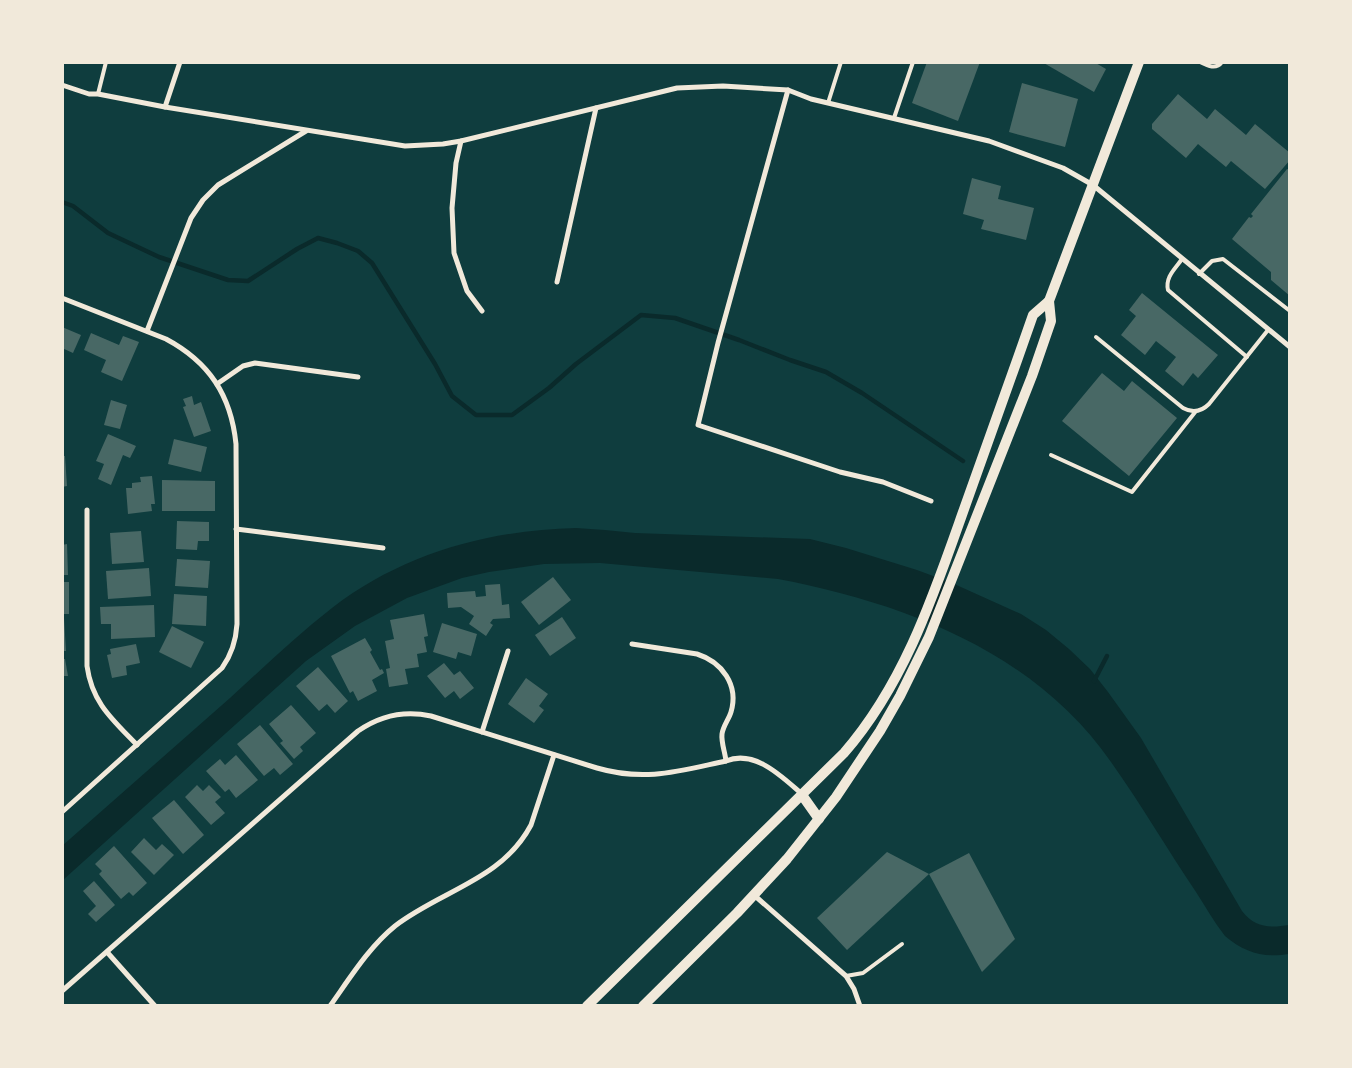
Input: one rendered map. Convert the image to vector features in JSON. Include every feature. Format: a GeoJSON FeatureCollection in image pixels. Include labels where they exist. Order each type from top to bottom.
{"type":"FeatureCollection","features":[{"type":"Feature","properties":{"kind":"main road"},"geometry":{"type":"LineString","coordinates":[[643,1006],[754,895],[820,818],[880,731],[900,696],[930,637],[953,574],[1032,376],[1051,321],[1049,301],[1139,62]]}},
{"type":"Feature","properties":{"kind":"main road"},"geometry":{"type":"LineString","coordinates":[[587,1006],[844,753],[872,718],[890,688],[919,627],[942,571],[1033,315],[1049,301]]}},
{"type":"Feature","properties":{"kind":"main road"},"geometry":{"type":"LineString","coordinates":[[802,795],[820,818]]}},
{"type":"Feature","properties":{"kind":"street"},"geometry":{"type":"LineString","coordinates":[[165,107],[180,62]]}},
{"type":"Feature","properties":{"kind":"street"},"geometry":{"type":"LineString","coordinates":[[62,85],[89,94],[405,146],[460,141],[678,88],[723,86],[788,90],[811,99],[997,144],[1063,168],[1093,185],[1290,347]]}},
{"type":"Feature","properties":{"kind":"street"},"geometry":{"type":"LineString","coordinates":[[788,90],[724,328],[718,343],[698,425],[840,472],[883,482],[931,501]]}},
{"type":"Feature","properties":{"kind":"street"},"geometry":{"type":"LineString","coordinates":[[557,282],[596,108]]}},
{"type":"Feature","properties":{"kind":"street"},"geometry":{"type":"LineString","coordinates":[[147,331],[192,218],[210,192],[227,179],[307,130]]}},
{"type":"Feature","properties":{"kind":"street"},"geometry":{"type":"LineString","coordinates":[[460,141],[452,208],[454,253],[468,291],[482,311]]}},
{"type":"Feature","properties":{"kind":"street"},"geometry":{"type":"LineString","coordinates":[[62,298],[166,339],[188,352],[207,370],[228,404],[235,430],[236,529],[236,633],[232,650],[222,668],[62,812]]}},
{"type":"Feature","properties":{"kind":"street"},"geometry":{"type":"LineString","coordinates":[[217,384],[243,366],[255,363],[358,377]]}},
{"type":"Feature","properties":{"kind":"street"},"geometry":{"type":"LineString","coordinates":[[87,510],[87,666],[89,677],[101,706],[137,745]]}},
{"type":"Feature","properties":{"kind":"street"},"geometry":{"type":"LineString","coordinates":[[236,529],[383,548]]}},
{"type":"Feature","properties":{"kind":"street"},"geometry":{"type":"LineString","coordinates":[[632,644],[697,654],[706,657],[721,668],[727,676],[733,692],[732,709],[722,736],[726,761]]}},
{"type":"Feature","properties":{"kind":"street"},"geometry":{"type":"LineString","coordinates":[[482,732],[508,651]]}},
{"type":"Feature","properties":{"kind":"street"},"geometry":{"type":"LineString","coordinates":[[62,991],[368,724],[390,715],[410,713],[432,716],[611,772],[638,775],[662,774],[726,761],[734,757],[758,762],[774,771],[802,795]]}},
{"type":"Feature","properties":{"kind":"street"},"geometry":{"type":"LineString","coordinates":[[330,1006],[371,950],[385,935],[410,916],[494,868],[512,853],[520,844],[531,825],[554,755]]}},
{"type":"Feature","properties":{"kind":"street"},"geometry":{"type":"LineString","coordinates":[[754,895],[846,976],[854,989],[860,1006]]}},
{"type":"Feature","properties":{"kind":"street"},"geometry":{"type":"LineString","coordinates":[[107,952],[155,1006]]}},
{"type":"Feature","properties":{"kind":"lane"},"geometry":{"type":"LineString","coordinates":[[98,94],[106,62]]}},
{"type":"Feature","properties":{"kind":"lane"},"geometry":{"type":"LineString","coordinates":[[828,103],[841,62]]}},
{"type":"Feature","properties":{"kind":"lane"},"geometry":{"type":"LineString","coordinates":[[894,118],[913,62]]}},
{"type":"Feature","properties":{"kind":"lane"},"geometry":{"type":"LineString","coordinates":[[1200,62],[1211,67],[1220,66],[1222,62]]}},
{"type":"Feature","properties":{"kind":"lane"},"geometry":{"type":"LineString","coordinates":[[1182,259],[1169,277],[1167,282],[1168,290],[1247,357]]}},
{"type":"Feature","properties":{"kind":"lane"},"geometry":{"type":"LineString","coordinates":[[1199,274],[1212,261],[1223,259],[1290,312]]}},
{"type":"Feature","properties":{"kind":"lane"},"geometry":{"type":"LineString","coordinates":[[1051,455],[1132,492],[1196,412],[1206,408],[1268,330]]}},
{"type":"Feature","properties":{"kind":"lane"},"geometry":{"type":"LineString","coordinates":[[1096,337],[1183,408],[1196,412]]}},
{"type":"Feature","properties":{"kind":"lane"},"geometry":{"type":"LineString","coordinates":[[846,976],[863,973],[902,944]]}},
{"type":"Feature","properties":{"kind":"water"},"geometry":{"type":"Polygon","coordinates":[[[576,528],[635,533],[810,539],[917,570],[952,583],[1021,614],[1046,630],[1090,669],[1141,738],[1242,911],[1252,921],[1263,926],[1289,925],[1289,954],[1263,955],[1255,953],[1240,947],[1225,936],[1133,794],[1111,762],[1080,724],[1045,690],[1005,662],[963,638],[919,618],[872,602],[778,579],[600,563],[544,564],[462,578],[407,598],[355,626],[306,661],[63,880],[62,846],[280,652],[332,608],[359,589],[417,559],[447,548],[511,534],[576,528]]]}},
{"type":"Feature","properties":{"kind":"building"},"geometry":{"type":"Polygon","coordinates":[[[927,62],[980,62],[958,121],[912,103],[927,62]]]}},
{"type":"Feature","properties":{"kind":"building"},"geometry":{"type":"Polygon","coordinates":[[[1042,62],[1094,62],[1106,69],[1094,92],[1042,62]]]}},
{"type":"Feature","properties":{"kind":"building"},"geometry":{"type":"Polygon","coordinates":[[[1022,83],[1078,99],[1065,147],[1009,132],[1022,83]]]}},
{"type":"Feature","properties":{"kind":"building"},"geometry":{"type":"Polygon","coordinates":[[[1178,94],[1207,119],[1215,109],[1246,135],[1255,124],[1290,153],[1290,160],[1265,189],[1231,161],[1226,167],[1198,144],[1186,158],[1152,129],[1152,124],[1178,94]]]}},
{"type":"Feature","properties":{"kind":"building"},"geometry":{"type":"Polygon","coordinates":[[[1287,169],[1290,170],[1290,296],[1271,280],[1271,272],[1232,239],[1249,217],[1253,216],[1251,214],[1287,169]]]}},
{"type":"Feature","properties":{"kind":"building"},"geometry":{"type":"Polygon","coordinates":[[[972,178],[1001,186],[998,199],[1034,208],[1026,240],[981,229],[984,220],[963,214],[972,178]]]}},
{"type":"Feature","properties":{"kind":"building"},"geometry":{"type":"Polygon","coordinates":[[[1142,293],[1218,355],[1198,378],[1193,373],[1183,386],[1165,371],[1176,357],[1156,341],[1145,355],[1121,335],[1136,316],[1129,310],[1142,293]]]}},
{"type":"Feature","properties":{"kind":"building"},"geometry":{"type":"Polygon","coordinates":[[[62,327],[81,335],[73,353],[62,348],[62,327]]]}},
{"type":"Feature","properties":{"kind":"building"},"geometry":{"type":"Polygon","coordinates":[[[91,333],[119,345],[123,336],[139,342],[122,381],[101,372],[106,360],[84,350],[91,333]]]}},
{"type":"Feature","properties":{"kind":"building"},"geometry":{"type":"Polygon","coordinates":[[[1102,373],[1124,391],[1132,381],[1177,418],[1129,476],[1062,421],[1102,373]]]}},
{"type":"Feature","properties":{"kind":"building"},"geometry":{"type":"Polygon","coordinates":[[[192,396],[194,405],[201,402],[211,431],[194,437],[183,407],[186,406],[183,399],[192,396]]]}},
{"type":"Feature","properties":{"kind":"building"},"geometry":{"type":"Polygon","coordinates":[[[111,400],[127,405],[120,429],[104,425],[111,400]]]}},
{"type":"Feature","properties":{"kind":"building"},"geometry":{"type":"Polygon","coordinates":[[[108,434],[136,446],[130,458],[123,455],[111,485],[98,479],[104,464],[96,461],[108,434]]]}},
{"type":"Feature","properties":{"kind":"building"},"geometry":{"type":"Polygon","coordinates":[[[174,439],[207,447],[201,472],[168,464],[174,439]]]}},
{"type":"Feature","properties":{"kind":"building"},"geometry":{"type":"Polygon","coordinates":[[[62,456],[65,456],[67,486],[62,487],[62,456]]]}},
{"type":"Feature","properties":{"kind":"building"},"geometry":{"type":"Polygon","coordinates":[[[152,476],[155,504],[151,504],[152,511],[128,514],[126,488],[132,488],[132,483],[141,482],[140,477],[152,476]]]}},
{"type":"Feature","properties":{"kind":"building"},"geometry":{"type":"Polygon","coordinates":[[[162,480],[215,481],[215,511],[162,511],[162,480]]]}},
{"type":"Feature","properties":{"kind":"building"},"geometry":{"type":"Polygon","coordinates":[[[177,521],[209,522],[209,541],[198,541],[197,550],[176,549],[177,521]]]}},
{"type":"Feature","properties":{"kind":"building"},"geometry":{"type":"Polygon","coordinates":[[[141,531],[144,562],[112,564],[110,533],[141,531]]]}},
{"type":"Feature","properties":{"kind":"building"},"geometry":{"type":"Polygon","coordinates":[[[67,544],[68,575],[62,575],[62,545],[67,544]]]}},
{"type":"Feature","properties":{"kind":"building"},"geometry":{"type":"Polygon","coordinates":[[[177,559],[210,561],[208,588],[175,586],[177,559]]]}},
{"type":"Feature","properties":{"kind":"building"},"geometry":{"type":"Polygon","coordinates":[[[149,568],[151,596],[108,599],[106,571],[149,568]]]}},
{"type":"Feature","properties":{"kind":"building"},"geometry":{"type":"Polygon","coordinates":[[[553,577],[571,600],[539,625],[521,602],[553,577]]]}},
{"type":"Feature","properties":{"kind":"building"},"geometry":{"type":"Polygon","coordinates":[[[62,582],[69,582],[69,614],[62,614],[62,582]]]}},
{"type":"Feature","properties":{"kind":"building"},"geometry":{"type":"Polygon","coordinates":[[[500,584],[502,605],[509,604],[510,618],[493,619],[490,623],[493,625],[486,636],[469,624],[474,616],[461,607],[448,608],[447,593],[475,591],[476,597],[486,596],[485,585],[500,584]]]}},
{"type":"Feature","properties":{"kind":"building"},"geometry":{"type":"Polygon","coordinates":[[[174,594],[207,596],[206,626],[172,624],[174,594]]]}},
{"type":"Feature","properties":{"kind":"building"},"geometry":{"type":"Polygon","coordinates":[[[154,605],[155,637],[111,639],[111,624],[101,624],[100,607],[154,605]]]}},
{"type":"Feature","properties":{"kind":"building"},"geometry":{"type":"Polygon","coordinates":[[[424,614],[428,636],[424,637],[427,652],[417,654],[419,667],[405,669],[408,684],[389,687],[386,669],[390,668],[385,641],[394,639],[390,620],[424,614]]]}},
{"type":"Feature","properties":{"kind":"building"},"geometry":{"type":"Polygon","coordinates":[[[562,617],[576,638],[550,656],[535,635],[562,617]]]}},
{"type":"Feature","properties":{"kind":"building"},"geometry":{"type":"Polygon","coordinates":[[[64,618],[66,651],[62,651],[62,619],[64,618]]]}},
{"type":"Feature","properties":{"kind":"building"},"geometry":{"type":"Polygon","coordinates":[[[442,623],[477,634],[471,656],[458,652],[456,659],[433,652],[442,623]]]}},
{"type":"Feature","properties":{"kind":"building"},"geometry":{"type":"Polygon","coordinates":[[[172,626],[204,642],[191,668],[159,652],[172,626]]]}},
{"type":"Feature","properties":{"kind":"building"},"geometry":{"type":"Polygon","coordinates":[[[365,638],[372,650],[370,652],[380,670],[382,669],[384,673],[372,680],[377,691],[358,701],[353,691],[350,693],[331,656],[365,638]]]}},
{"type":"Feature","properties":{"kind":"building"},"geometry":{"type":"Polygon","coordinates":[[[136,644],[140,663],[126,666],[127,675],[112,678],[107,655],[111,654],[110,649],[136,644]]]}},
{"type":"Feature","properties":{"kind":"building"},"geometry":{"type":"Polygon","coordinates":[[[62,659],[65,659],[68,676],[62,676],[62,659]]]}},
{"type":"Feature","properties":{"kind":"building"},"geometry":{"type":"Polygon","coordinates":[[[444,663],[454,675],[460,671],[474,688],[460,699],[454,691],[445,698],[427,676],[444,663]]]}},
{"type":"Feature","properties":{"kind":"building"},"geometry":{"type":"Polygon","coordinates":[[[318,667],[348,701],[335,713],[327,704],[319,711],[296,686],[318,667]]]}},
{"type":"Feature","properties":{"kind":"building"},"geometry":{"type":"Polygon","coordinates":[[[526,678],[548,694],[539,706],[544,710],[534,723],[508,704],[526,678]]]}},
{"type":"Feature","properties":{"kind":"building"},"geometry":{"type":"Polygon","coordinates":[[[291,705],[316,733],[300,747],[303,751],[294,759],[280,743],[283,741],[269,724],[291,705]]]}},
{"type":"Feature","properties":{"kind":"building"},"geometry":{"type":"Polygon","coordinates":[[[260,725],[293,764],[280,775],[274,768],[264,776],[237,744],[260,725]]]}},
{"type":"Feature","properties":{"kind":"building"},"geometry":{"type":"Polygon","coordinates":[[[236,755],[258,780],[236,798],[229,789],[225,792],[206,771],[220,759],[225,765],[236,755]]]}},
{"type":"Feature","properties":{"kind":"building"},"geometry":{"type":"Polygon","coordinates":[[[197,785],[203,791],[209,785],[221,797],[215,802],[225,813],[211,825],[185,797],[197,785]]]}},
{"type":"Feature","properties":{"kind":"building"},"geometry":{"type":"Polygon","coordinates":[[[174,800],[204,835],[183,854],[152,818],[174,800]]]}},
{"type":"Feature","properties":{"kind":"building"},"geometry":{"type":"Polygon","coordinates":[[[144,838],[156,850],[162,844],[174,855],[154,875],[131,852],[144,838]]]}},
{"type":"Feature","properties":{"kind":"building"},"geometry":{"type":"Polygon","coordinates":[[[114,846],[147,883],[133,896],[129,892],[121,899],[99,874],[102,871],[95,864],[114,846]]]}},
{"type":"Feature","properties":{"kind":"building"},"geometry":{"type":"Polygon","coordinates":[[[887,852],[929,874],[847,950],[817,918],[887,852]]]}},
{"type":"Feature","properties":{"kind":"building"},"geometry":{"type":"Polygon","coordinates":[[[969,853],[1015,939],[982,972],[929,874],[969,853]]]}},
{"type":"Feature","properties":{"kind":"building"},"geometry":{"type":"Polygon","coordinates":[[[94,881],[115,905],[96,922],[88,914],[96,906],[83,891],[94,881]]]}},
{"type":"Feature","properties":{"kind":"waterway"},"geometry":{"type":"LineString","coordinates":[[62,202],[73,206],[108,233],[159,257],[228,280],[248,281],[297,249],[318,238],[358,251],[372,263],[435,364],[452,396],[476,415],[512,415],[641,315],[675,318],[826,372],[862,393],[963,461]]}},
{"type":"Feature","properties":{"kind":"waterway"},"geometry":{"type":"LineString","coordinates":[[1094,681],[1107,656]]}}]}
